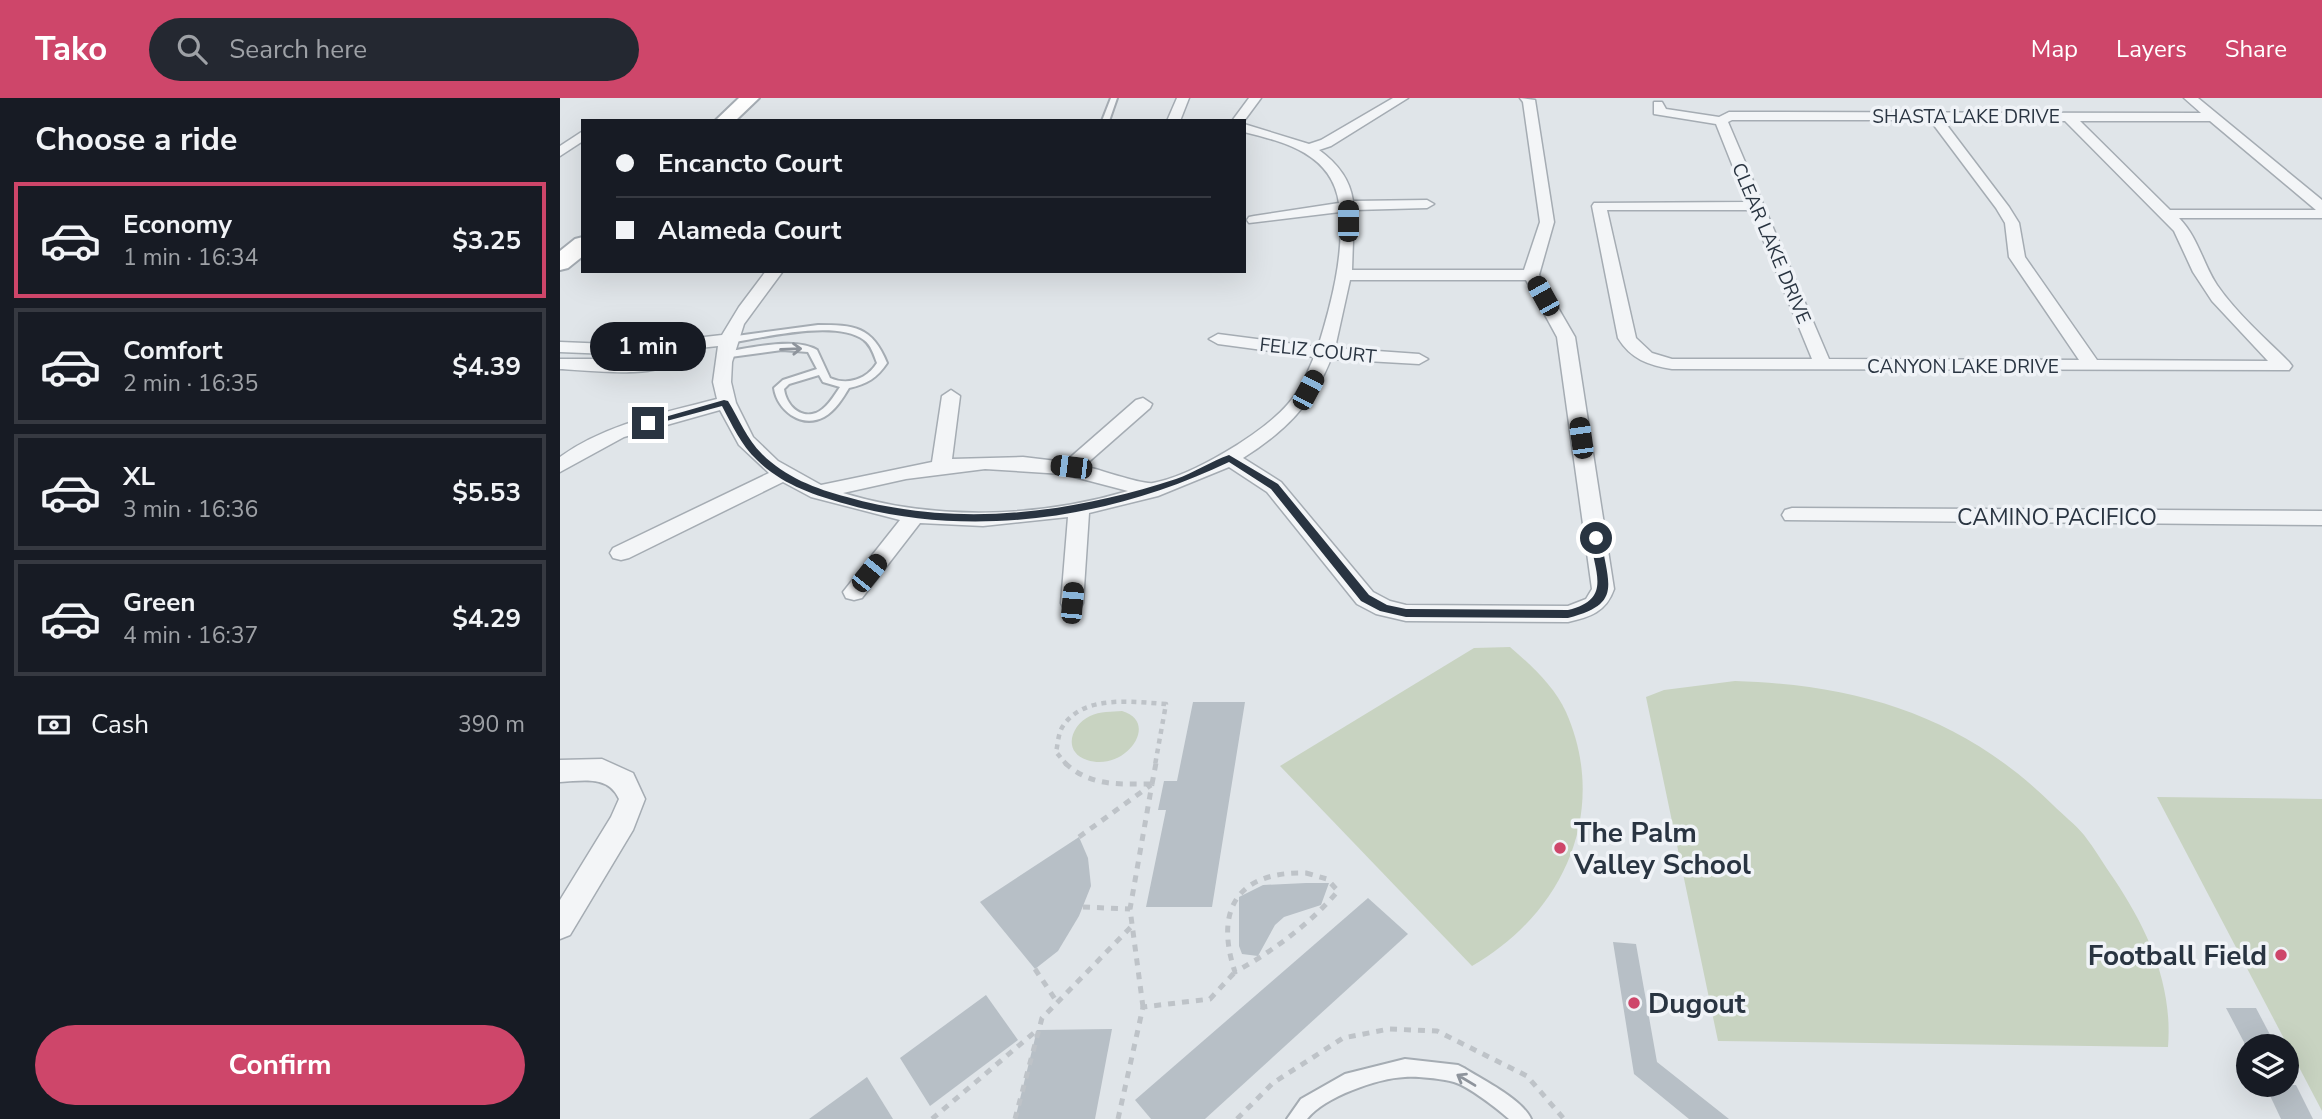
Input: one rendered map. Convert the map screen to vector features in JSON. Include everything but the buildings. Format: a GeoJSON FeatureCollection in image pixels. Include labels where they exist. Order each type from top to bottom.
{"type":"FeatureCollection","features":[{"type":"Feature","properties":{"kind":"main road"},"geometry":{"type":"LineString","coordinates":[[726,119],[750,98]]}},
{"type":"Feature","properties":{"kind":"main road"},"geometry":{"type":"LineString","coordinates":[[560,263],[581,246]]}},
{"type":"Feature","properties":{"kind":"street"},"geometry":{"type":"LineString","coordinates":[[1174,119],[1183,98]]}},
{"type":"Feature","properties":{"kind":"street"},"geometry":{"type":"LineString","coordinates":[[1239,119],[1255,98]]}},
{"type":"Feature","properties":{"kind":"street"},"geometry":{"type":"LineString","coordinates":[[1308,149],[1326,143],[1402,98]]}},
{"type":"Feature","properties":{"kind":"street"},"geometry":{"type":"LineString","coordinates":[[1229,458],[1274,487],[1365,598],[1384,608],[1406,613],[1555,614],[1589,609],[1600,600],[1603,589],[1566,337],[1531,275],[1547,222],[1529,100],[1526,98]]}},
{"type":"Feature","properties":{"kind":"street"},"geometry":{"type":"LineString","coordinates":[[2190,98],[2322,207]]}},
{"type":"Feature","properties":{"kind":"street","name":"SHASTA LAKE DRIVE"},"geometry":{"type":"LineString","coordinates":[[1653,101],[1658,111],[1721,121],[1729,116],[2213,117]]}},
{"type":"Feature","properties":{"kind":"street"},"geometry":{"type":"LineString","coordinates":[[1933,116],[2002,207],[2012,223],[2017,257],[2026,274],[2092,366]]}},
{"type":"Feature","properties":{"kind":"street"},"geometry":{"type":"LineString","coordinates":[[2069,117],[2166,214],[2190,242],[2200,271],[2213,289],[2283,366]]}},
{"type":"Feature","properties":{"kind":"street","name":"CLEAR LAKE DRIVE"},"geometry":{"type":"LineString","coordinates":[[1721,121],[1823,365]]}},
{"type":"Feature","properties":{"kind":"street"},"geometry":{"type":"LineString","coordinates":[[773,273],[740,316],[726,348],[721,369],[724,403],[743,437],[760,457],[782,475],[816,492],[876,509],[915,516],[991,518],[1037,515],[1151,491],[1229,458],[1270,431],[1293,410],[1308,390],[1324,353],[1344,275],[1348,206],[1346,191],[1339,176],[1321,157],[1265,132],[1246,128]]}},
{"type":"Feature","properties":{"kind":"street"},"geometry":{"type":"LineString","coordinates":[[1246,138],[1265,132]]}},
{"type":"Feature","properties":{"kind":"street"},"geometry":{"type":"LineString","coordinates":[[560,152],[581,136]]}},
{"type":"Feature","properties":{"kind":"street"},"geometry":{"type":"LineString","coordinates":[[1254,220],[1348,206],[1427,204]]}},
{"type":"Feature","properties":{"kind":"street"},"geometry":{"type":"LineString","coordinates":[[1644,357],[1633,349],[1626,338],[1599,206],[1756,206]]}},
{"type":"Feature","properties":{"kind":"street"},"geometry":{"type":"LineString","coordinates":[[2166,214],[2322,214]]}},
{"type":"Feature","properties":{"kind":"street"},"geometry":{"type":"LineString","coordinates":[[1344,275],[1531,275]]}},
{"type":"Feature","properties":{"kind":"street","name":"FELIZ COURT"},"geometry":{"type":"LineString","coordinates":[[1218,339],[1324,353],[1419,359]]}},
{"type":"Feature","properties":{"kind":"street"},"geometry":{"type":"LineString","coordinates":[[560,347],[634,350],[726,348]]}},
{"type":"Feature","properties":{"kind":"street"},"geometry":{"type":"LineString","coordinates":[[560,365],[620,366],[726,348]]}},
{"type":"Feature","properties":{"kind":"street","name":"CANYON LAKE DRIVE"},"geometry":{"type":"LineString","coordinates":[[1644,357],[1672,364],[2283,366]]}},
{"type":"Feature","properties":{"kind":"street"},"geometry":{"type":"LineString","coordinates":[[941,465],[951,396]]}},
{"type":"Feature","properties":{"kind":"street"},"geometry":{"type":"LineString","coordinates":[[560,467],[576,453],[623,430],[724,403]]}},
{"type":"Feature","properties":{"kind":"street"},"geometry":{"type":"LineString","coordinates":[[1071,467],[1143,404]]}},
{"type":"Feature","properties":{"kind":"street"},"geometry":{"type":"LineString","coordinates":[[816,492],[941,465],[1023,462],[1071,467],[1110,476],[1151,491]]}},
{"type":"Feature","properties":{"kind":"street"},"geometry":{"type":"LineString","coordinates":[[621,553],[782,475]]}},
{"type":"Feature","properties":{"kind":"street"},"geometry":{"type":"LineString","coordinates":[[1072,603],[1079,508]]}},
{"type":"Feature","properties":{"kind":"street"},"geometry":{"type":"LineString","coordinates":[[854,592],[915,516]]}},
{"type":"Feature","properties":{"kind":"street","name":"CAMINO PACIFICO"},"geometry":{"type":"LineString","coordinates":[[1791,516],[2322,518]]}},
{"type":"Feature","properties":{"kind":"street"},"geometry":{"type":"LineString","coordinates":[[560,771],[603,770],[624,780],[632,799],[623,822],[560,926]]}},
{"type":"Feature","properties":{"kind":"lane"},"geometry":{"type":"LineString","coordinates":[[1106,119],[1114,98]]}},
{"type":"Feature","properties":{"kind":"lane"},"geometry":{"type":"LineString","coordinates":[[828,328],[864,335],[872,342],[882,363],[879,371],[863,381],[846,385],[826,380],[815,353],[802,348],[726,348],[828,328]]}},
{"type":"Feature","properties":{"kind":"lane"},"geometry":{"type":"LineString","coordinates":[[822,371],[786,382],[779,388],[786,408],[794,415],[820,415],[835,402],[846,385]]}},
{"type":"Feature","properties":{"kind":"lane"},"geometry":{"type":"LineString","coordinates":[[1296,1119],[1307,1105],[1351,1080],[1405,1068],[1458,1074],[1505,1104],[1522,1119]]}},
{"type":"Feature","properties":{"kind":"path"},"geometry":{"type":"LineString","coordinates":[[1118,1119],[1143,1007],[1130,909],[1152,784],[1166,704],[1122,703],[1086,708],[1063,726],[1056,752],[1069,769],[1093,784],[1152,784]]}},
{"type":"Feature","properties":{"kind":"path"},"geometry":{"type":"LineString","coordinates":[[1079,837],[1152,784]]}},
{"type":"Feature","properties":{"kind":"path"},"geometry":{"type":"LineString","coordinates":[[1143,1007],[1210,999],[1235,972],[1257,960],[1319,913],[1338,891],[1328,879],[1298,872],[1272,876],[1254,882],[1238,894],[1228,921],[1227,953],[1235,972]]}},
{"type":"Feature","properties":{"kind":"path"},"geometry":{"type":"LineString","coordinates":[[1083,907],[1130,909]]}},
{"type":"Feature","properties":{"kind":"path"},"geometry":{"type":"LineString","coordinates":[[1015,1119],[1042,1018],[1132,926]]}},
{"type":"Feature","properties":{"kind":"path"},"geometry":{"type":"LineString","coordinates":[[1035,969],[1057,1002]]}},
{"type":"Feature","properties":{"kind":"path"},"geometry":{"type":"LineString","coordinates":[[932,1119],[1037,1030]]}},
{"type":"Feature","properties":{"kind":"green space"},"geometry":{"type":"Polygon","coordinates":[[[1510,647],[1549,685],[1566,712],[1578,749],[1583,787],[1580,823],[1570,857],[1553,889],[1531,918],[1504,944],[1472,966],[1280,766],[1474,648],[1510,647]]]}},
{"type":"Feature","properties":{"kind":"green space"},"geometry":{"type":"Polygon","coordinates":[[[1735,681],[1824,690],[1907,711],[1946,728],[2019,774],[2084,835],[2137,918],[2156,959],[2162,980],[2169,1024],[2168,1047],[1718,1041],[1646,697],[1664,690],[1735,681]]]}},
{"type":"Feature","properties":{"kind":"green space"},"geometry":{"type":"Polygon","coordinates":[[[1122,711],[1133,717],[1138,725],[1138,735],[1125,753],[1101,762],[1087,760],[1074,751],[1072,738],[1083,720],[1098,713],[1122,711]]]}},
{"type":"Feature","properties":{"kind":"green space","name":"Football Field"},"geometry":{"type":"Polygon","coordinates":[[[2157,797],[2322,799],[2322,1111],[2299,1067],[2299,1034],[2282,1034],[2157,797]]]}},
{"type":"Feature","properties":{"kind":"place","name":"The Palm Valley School"},"geometry":{"type":"Point","coordinates":[1560,848]}},
{"type":"Feature","properties":{"kind":"place","name":"Football Field"},"geometry":{"type":"Point","coordinates":[2281,955]}},
{"type":"Feature","properties":{"kind":"place","name":"Dugout"},"geometry":{"type":"Point","coordinates":[1634,1003]}},
{"type":"Feature","properties":{"kind":"route"},"geometry":{"type":"LineString","coordinates":[[648,423],[724,403],[743,437],[760,457],[782,475],[816,492],[876,509],[944,519],[1037,515],[1097,505],[1182,480],[1229,458],[1274,487],[1365,598],[1384,608],[1406,613],[1568,614],[1589,609],[1600,600],[1603,589],[1596,538]]}}]}
